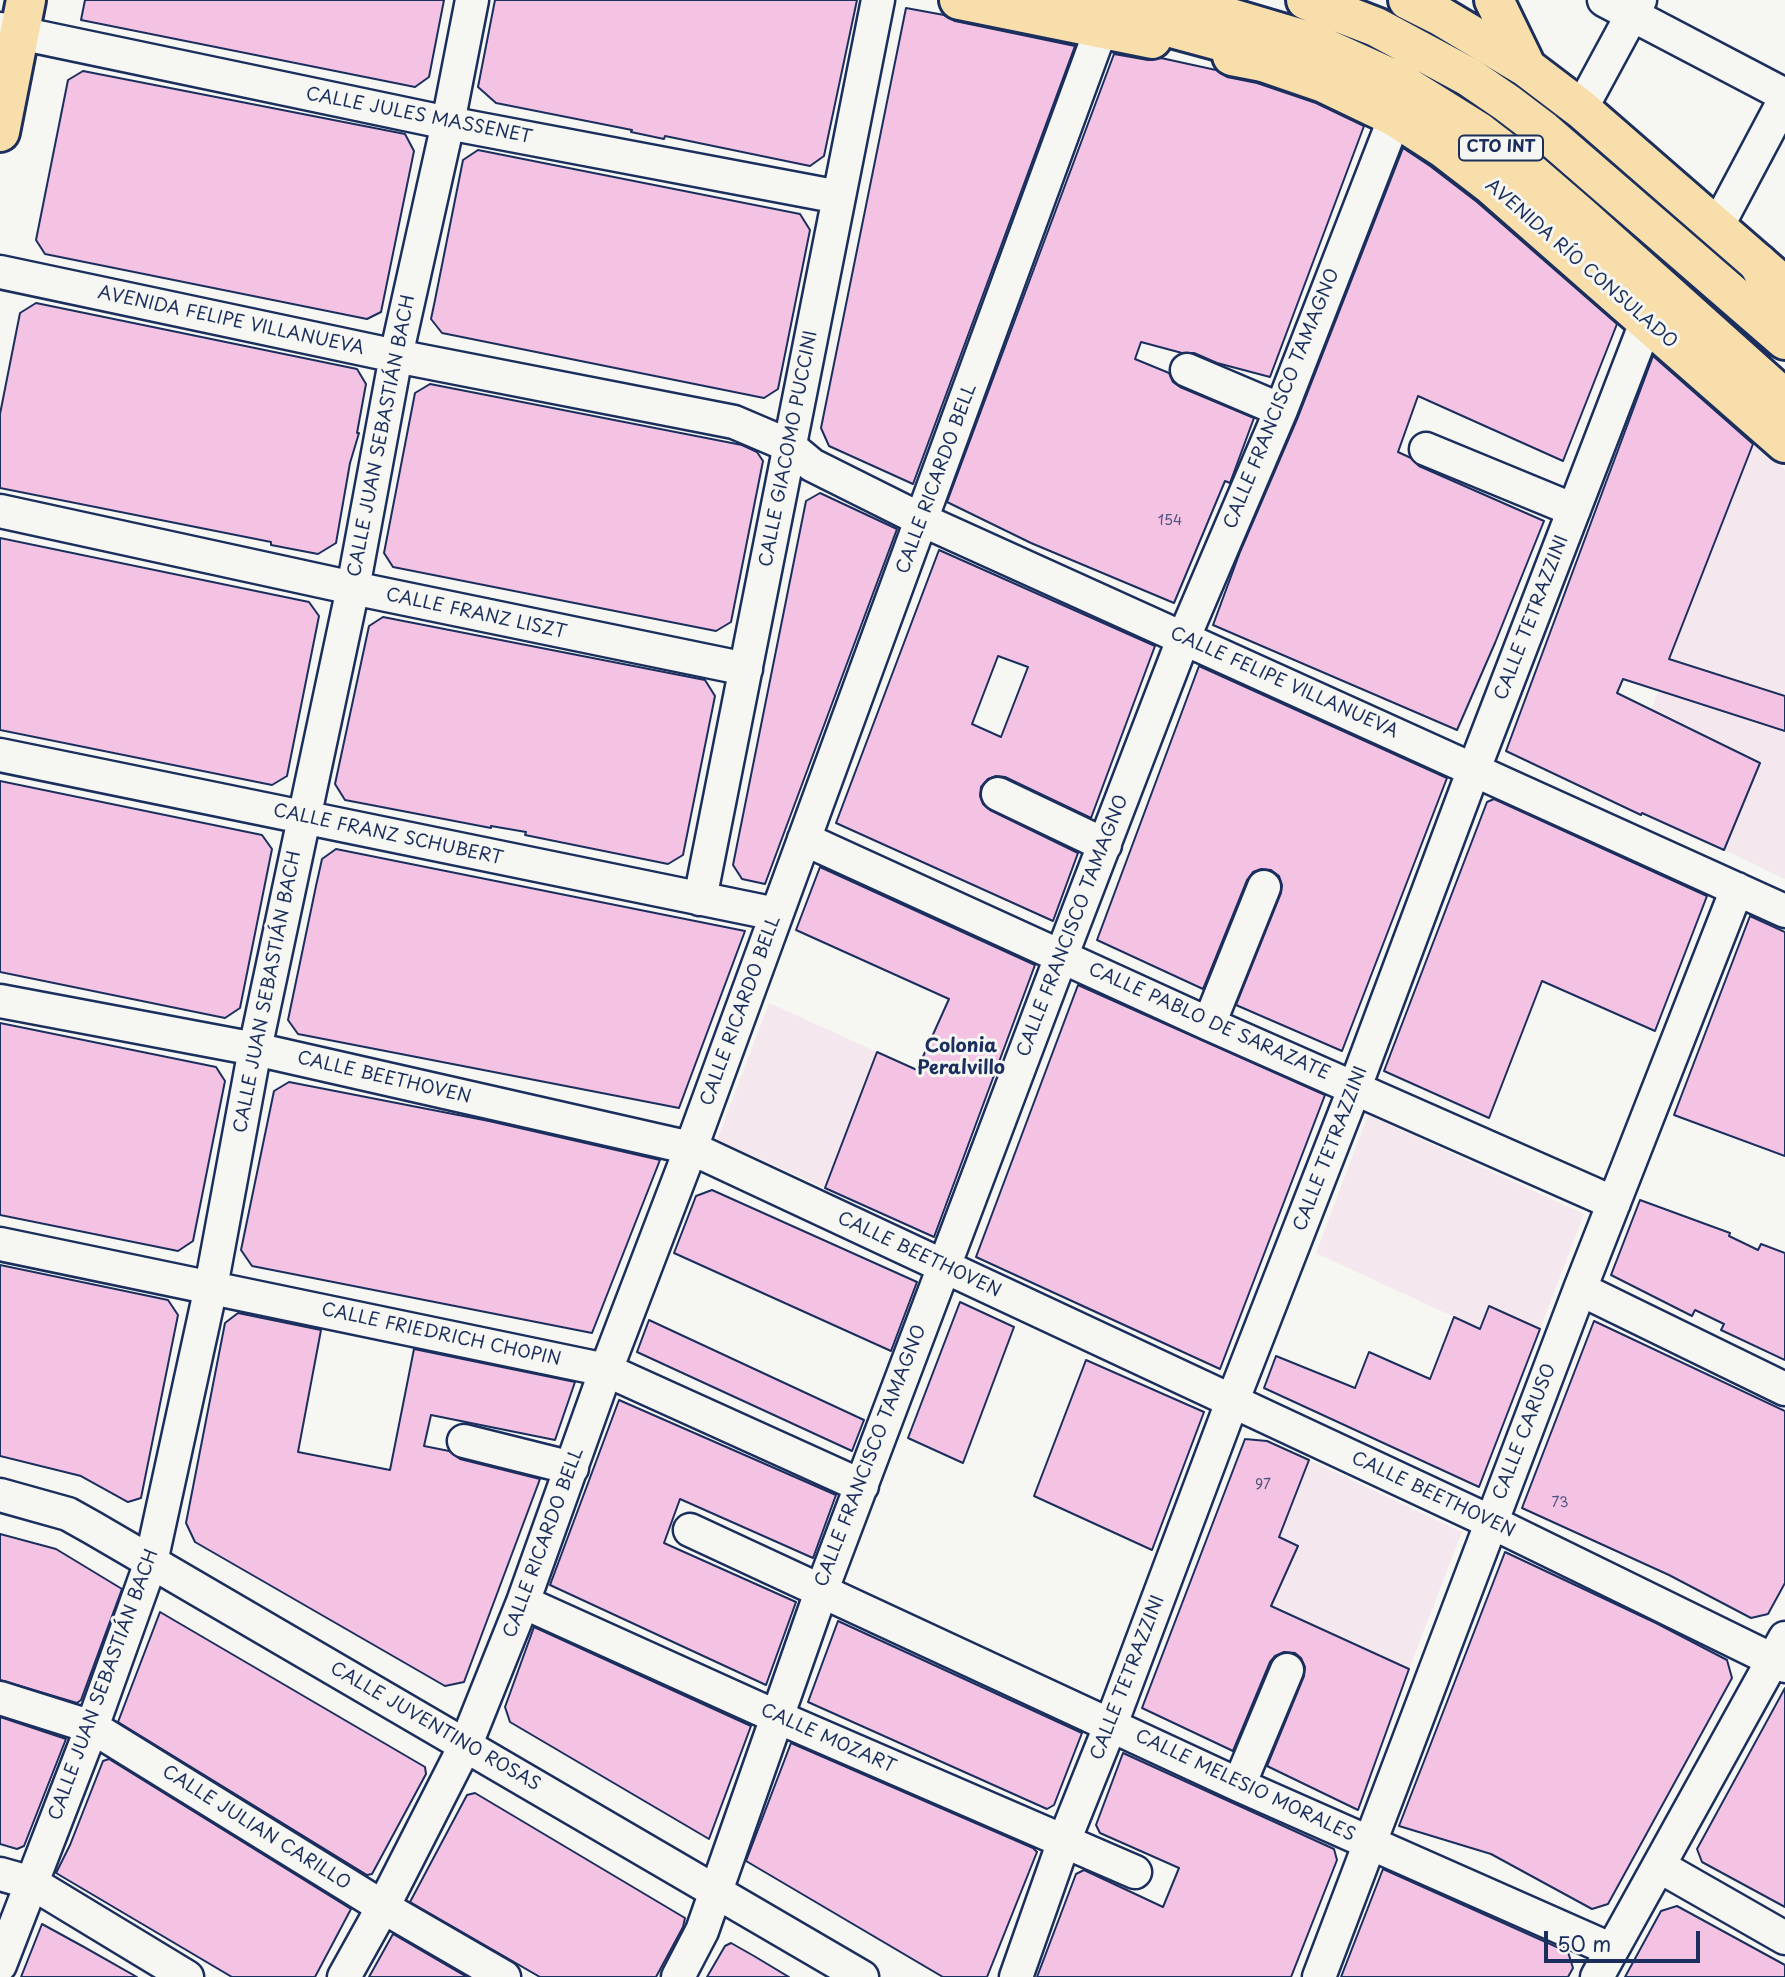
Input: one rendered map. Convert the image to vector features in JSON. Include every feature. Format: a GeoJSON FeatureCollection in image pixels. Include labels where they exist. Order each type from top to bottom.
{"type":"FeatureCollection","features":[{"type":"Feature","properties":{"kind":"main road","name":"AVENIDA RÍO CONSULADO"},"geometry":{"type":"LineString","coordinates":[[959,0],[1263,62],[1324,83],[1395,117],[1443,148],[1491,185],[1785,443]]}},
{"type":"Feature","properties":{"kind":"main road"},"geometry":{"type":"LineString","coordinates":[[1068,0],[1223,42],[1263,62]]}},
{"type":"Feature","properties":{"kind":"main road","name":"CTO INT"},"geometry":{"type":"LineString","coordinates":[[1155,0],[1207,11],[1312,42],[1398,80],[1478,131],[1522,164],[1785,399]]}},
{"type":"Feature","properties":{"kind":"main road","name":"CTO INT"},"geometry":{"type":"LineString","coordinates":[[1306,0],[1387,32],[1469,77],[1507,103],[1544,131],[1785,341]]}},
{"type":"Feature","properties":{"kind":"main road"},"geometry":{"type":"LineString","coordinates":[[1408,0],[1453,13],[1581,110],[1772,275],[1785,313]]}},
{"type":"Feature","properties":{"kind":"main road"},"geometry":{"type":"LineString","coordinates":[[1494,0],[1527,68]]}},
{"type":"Feature","properties":{"kind":"main road"},"geometry":{"type":"LineString","coordinates":[[0,132],[15,20]]}},
{"type":"Feature","properties":{"kind":"street","name":"CALLE JUAN SEBASTIÁN BACH"},"geometry":{"type":"LineString","coordinates":[[0,1965],[92,1727],[151,1562],[211,1287],[255,1049],[352,589],[396,356],[448,123],[472,0]]}},
{"type":"Feature","properties":{"kind":"street","name":"CALLE GIACOMO PUCCINI"},"geometry":{"type":"LineString","coordinates":[[700,899],[878,0]]}},
{"type":"Feature","properties":{"kind":"street"},"geometry":{"type":"LineString","coordinates":[[1604,0],[1636,7],[1785,97],[1717,227]]}},
{"type":"Feature","properties":{"kind":"street"},"geometry":{"type":"LineString","coordinates":[[1581,110],[1636,7]]}},
{"type":"Feature","properties":{"kind":"street","name":"CALLE JULES MASSENET"},"geometry":{"type":"LineString","coordinates":[[15,20],[448,123],[839,197]]}},
{"type":"Feature","properties":{"kind":"street","name":"CALLE RICARDO BELL"},"geometry":{"type":"LineString","coordinates":[[344,1977],[466,1744],[523,1602],[606,1370],[691,1148],[1101,29]]}},
{"type":"Feature","properties":{"kind":"street","name":"CALLE FRANCISCO TAMAGNO"},"geometry":{"type":"LineString","coordinates":[[678,1977],[702,1931],[775,1716],[821,1591],[1061,957],[1184,638],[1280,410],[1395,117]]}},
{"type":"Feature","properties":{"kind":"street","name":"AVENIDA FELIPE VILLANUEVA"},"geometry":{"type":"LineString","coordinates":[[0,272],[396,356],[734,422],[789,445]]}},
{"type":"Feature","properties":{"kind":"street","name":"CALLE TETRAZZINI"},"geometry":{"type":"LineString","coordinates":[[1016,1977],[1064,1841],[1647,320]]}},
{"type":"Feature","properties":{"kind":"street"},"geometry":{"type":"LineString","coordinates":[[1187,370],[1280,410]]}},
{"type":"Feature","properties":{"kind":"street","name":"CALLE FELIPE VILLANUEVA"},"geometry":{"type":"LineString","coordinates":[[789,445],[812,466],[922,520],[1785,911]]}},
{"type":"Feature","properties":{"kind":"street"},"geometry":{"type":"LineString","coordinates":[[1426,449],[1574,510]]}},
{"type":"Feature","properties":{"kind":"street","name":"CALLE FRANZ LISZT"},"geometry":{"type":"LineString","coordinates":[[0,511],[352,589],[746,669]]}},
{"type":"Feature","properties":{"kind":"street","name":"CALLE FRANZ SCHUBERT"},"geometry":{"type":"LineString","coordinates":[[0,755],[776,914]]}},
{"type":"Feature","properties":{"kind":"street"},"geometry":{"type":"LineString","coordinates":[[998,794],[1105,845]]}},
{"type":"Feature","properties":{"kind":"street","name":"CALLE PABLO DE SARAZATE"},"geometry":{"type":"LineString","coordinates":[[804,839],[1209,1024],[1614,1203]]}},
{"type":"Feature","properties":{"kind":"street"},"geometry":{"type":"LineString","coordinates":[[1209,1024],[1264,887]]}},
{"type":"Feature","properties":{"kind":"street","name":"CALLE CARUSO"},"geometry":{"type":"LineString","coordinates":[[1319,1977],[1580,1289],[1737,889]]}},
{"type":"Feature","properties":{"kind":"street","name":"CALLE BEETHOVEN"},"geometry":{"type":"LineString","coordinates":[[0,1001],[255,1049],[691,1148],[1232,1402],[1781,1655]]}},
{"type":"Feature","properties":{"kind":"street","name":"CALLE FRIEDRICH CHOPIN"},"geometry":{"type":"LineString","coordinates":[[0,1244],[606,1370],[862,1486]]}},
{"type":"Feature","properties":{"kind":"street"},"geometry":{"type":"LineString","coordinates":[[1580,1289],[1785,1389]]}},
{"type":"Feature","properties":{"kind":"street"},"geometry":{"type":"LineString","coordinates":[[464,1441],[572,1468]]}},
{"type":"Feature","properties":{"kind":"street","name":"CALLE JUVENTINO ROSAS"},"geometry":{"type":"LineString","coordinates":[[0,1495],[68,1514],[862,1977]]}},
{"type":"Feature","properties":{"kind":"street","name":"CALLE MELESIO MORALES"},"geometry":{"type":"LineString","coordinates":[[690,1530],[1368,1842],[1604,1963]]}},
{"type":"Feature","properties":{"kind":"street","name":"CALLE MOZART"},"geometry":{"type":"LineString","coordinates":[[523,1602],[775,1716],[1135,1872]]}},
{"type":"Feature","properties":{"kind":"street"},"geometry":{"type":"LineString","coordinates":[[1604,1963],[1781,1655]]}},
{"type":"Feature","properties":{"kind":"street"},"geometry":{"type":"LineString","coordinates":[[1240,1785],[1287,1670]]}},
{"type":"Feature","properties":{"kind":"street","name":"CALLE JULIAN CARILLO"},"geometry":{"type":"LineString","coordinates":[[0,1698],[92,1727],[383,1907],[504,1977]]}},
{"type":"Feature","properties":{"kind":"street"},"geometry":{"type":"LineString","coordinates":[[1659,1866],[1785,1938]]}},
{"type":"Feature","properties":{"kind":"street"},"geometry":{"type":"LineString","coordinates":[[0,1874],[32,1884],[187,1977]]}},
{"type":"Feature","properties":{"kind":"shaded area"},"geometry":{"type":"Polygon","coordinates":[[[1754,441],[1785,470],[1785,879],[1724,850],[1760,763],[1651,710],[1754,441]]]}},
{"type":"Feature","properties":{"kind":"shaded area"},"geometry":{"type":"Polygon","coordinates":[[[769,1003],[877,1052],[825,1188],[717,1140],[769,1003]]]}},
{"type":"Feature","properties":{"kind":"shaded area"},"geometry":{"type":"Polygon","coordinates":[[[1368,1115],[1584,1214],[1540,1329],[1490,1306],[1480,1329],[1316,1253],[1368,1115]]]}},
{"type":"Feature","properties":{"kind":"shaded area"},"geometry":{"type":"Polygon","coordinates":[[[1309,1460],[1462,1532],[1409,1669],[1271,1606],[1298,1547],[1279,1537],[1309,1460]]]}},
{"type":"Feature","properties":{"kind":"building"},"geometry":{"type":"Polygon","coordinates":[[[85,0],[444,0],[429,77],[415,87],[81,20],[85,0]]]}},
{"type":"Feature","properties":{"kind":"building"},"geometry":{"type":"Polygon","coordinates":[[[495,0],[857,0],[824,156],[810,166],[665,136],[664,139],[496,103],[478,87],[495,0]]]}},
{"type":"Feature","properties":{"kind":"building"},"geometry":{"type":"Polygon","coordinates":[[[906,8],[1075,46],[913,484],[829,446],[821,428],[906,8]]]}},
{"type":"Feature","properties":{"kind":"building"},"geometry":{"type":"Polygon","coordinates":[[[1114,54],[1148,60],[1161,58],[1216,70],[1227,77],[1257,83],[1316,103],[1364,126],[1270,377],[1217,363],[1194,353],[1182,353],[1141,342],[1135,359],[1169,373],[1173,382],[1180,387],[1254,418],[1230,483],[1225,481],[1174,603],[1031,543],[947,502],[1114,54]]]}},
{"type":"Feature","properties":{"kind":"building"},"geometry":{"type":"Polygon","coordinates":[[[83,71],[405,134],[414,151],[381,312],[367,319],[45,254],[36,240],[68,80],[83,71]]]}},
{"type":"Feature","properties":{"kind":"building"},"geometry":{"type":"Polygon","coordinates":[[[1403,148],[1477,202],[1617,324],[1563,461],[1418,396],[1398,452],[1411,458],[1419,466],[1544,521],[1457,730],[1213,625],[1403,148]]]}},
{"type":"Feature","properties":{"kind":"building"},"geometry":{"type":"Polygon","coordinates":[[[478,150],[800,214],[810,230],[778,389],[764,398],[442,333],[431,319],[463,160],[478,150]]]}},
{"type":"Feature","properties":{"kind":"building"},"geometry":{"type":"Polygon","coordinates":[[[36,303],[357,369],[366,384],[359,433],[350,463],[336,543],[318,554],[271,545],[271,542],[0,488],[0,414],[20,313],[36,303]]]}},
{"type":"Feature","properties":{"kind":"building"},"geometry":{"type":"Polygon","coordinates":[[[1653,356],[1753,444],[1669,659],[1785,696],[1785,731],[1623,679],[1617,693],[1760,763],[1724,850],[1642,813],[1641,815],[1506,751],[1653,356]]]}},
{"type":"Feature","properties":{"kind":"building"},"geometry":{"type":"Polygon","coordinates":[[[430,384],[742,445],[757,452],[763,461],[731,622],[716,631],[393,567],[384,553],[415,393],[430,384]]]}},
{"type":"Feature","properties":{"kind":"building"},"geometry":{"type":"Polygon","coordinates":[[[820,493],[897,529],[765,884],[742,879],[733,865],[806,501],[820,493]]]}},
{"type":"Feature","properties":{"kind":"building"},"geometry":{"type":"Polygon","coordinates":[[[0,538],[309,602],[319,616],[287,776],[272,785],[0,730],[0,538]]]}},
{"type":"Feature","properties":{"kind":"building"},"geometry":{"type":"Polygon","coordinates":[[[939,550],[1155,646],[1091,818],[1005,777],[988,779],[981,787],[983,804],[990,810],[1078,853],[1053,921],[836,823],[939,550]],[[998,656],[972,724],[1001,737],[1028,667],[998,656]]]}},
{"type":"Feature","properties":{"kind":"building"},"geometry":{"type":"Polygon","coordinates":[[[383,617],[705,680],[715,696],[683,855],[668,864],[525,835],[526,832],[491,828],[345,800],[335,784],[369,626],[383,617]]]}},
{"type":"Feature","properties":{"kind":"building"},"geometry":{"type":"Polygon","coordinates":[[[1199,666],[1447,778],[1342,1051],[1236,1005],[1281,893],[1279,876],[1271,870],[1253,872],[1247,880],[1203,989],[1097,940],[1199,666]]]}},
{"type":"Feature","properties":{"kind":"building"},"geometry":{"type":"Polygon","coordinates":[[[0,781],[262,835],[272,849],[240,1008],[225,1018],[0,972],[0,781]]]}},
{"type":"Feature","properties":{"kind":"building"},"geometry":{"type":"Polygon","coordinates":[[[1494,799],[1707,896],[1655,1031],[1542,981],[1489,1118],[1384,1071],[1487,802],[1494,799]]]}},
{"type":"Feature","properties":{"kind":"building"},"geometry":{"type":"Polygon","coordinates":[[[336,849],[745,931],[679,1108],[298,1034],[288,1020],[322,859],[336,849]]]}},
{"type":"Feature","properties":{"kind":"building"},"geometry":{"type":"Polygon","coordinates":[[[820,867],[1035,965],[934,1237],[825,1188],[877,1052],[917,1070],[949,999],[796,930],[820,867]]]}},
{"type":"Feature","properties":{"kind":"building"},"geometry":{"type":"Polygon","coordinates":[[[1750,916],[1785,932],[1785,1156],[1674,1115],[1750,916]]]}},
{"type":"Feature","properties":{"kind":"building"},"geometry":{"type":"Polygon","coordinates":[[[1078,985],[1325,1095],[1220,1369],[976,1257],[1078,985]]]}},
{"type":"Feature","properties":{"kind":"building"},"geometry":{"type":"Polygon","coordinates":[[[0,1023],[216,1067],[225,1081],[193,1241],[178,1251],[0,1215],[0,1023]]]}},
{"type":"Feature","properties":{"kind":"building"},"geometry":{"type":"Polygon","coordinates":[[[289,1082],[489,1121],[660,1160],[592,1333],[252,1266],[241,1250],[274,1091],[289,1082]]]}},
{"type":"Feature","properties":{"kind":"building"},"geometry":{"type":"Polygon","coordinates":[[[712,1190],[917,1282],[891,1351],[674,1253],[696,1196],[712,1190]]]}},
{"type":"Feature","properties":{"kind":"building"},"geometry":{"type":"Polygon","coordinates":[[[1640,1200],[1730,1233],[1729,1236],[1758,1250],[1761,1244],[1785,1253],[1785,1360],[1721,1330],[1724,1324],[1695,1310],[1692,1316],[1611,1275],[1640,1200]]]}},
{"type":"Feature","properties":{"kind":"building"},"geometry":{"type":"Polygon","coordinates":[[[0,1265],[168,1300],[178,1315],[141,1498],[128,1502],[81,1476],[0,1456],[0,1265]]]}},
{"type":"Feature","properties":{"kind":"building"},"geometry":{"type":"Polygon","coordinates":[[[960,1302],[1014,1327],[963,1463],[908,1438],[960,1302]]]}},
{"type":"Feature","properties":{"kind":"building"},"geometry":{"type":"Polygon","coordinates":[[[1489,1306],[1540,1329],[1479,1487],[1264,1388],[1276,1356],[1355,1388],[1369,1352],[1430,1379],[1454,1317],[1480,1329],[1489,1306]]]}},
{"type":"Feature","properties":{"kind":"building"},"geometry":{"type":"Polygon","coordinates":[[[238,1313],[321,1330],[298,1452],[390,1470],[414,1349],[575,1382],[555,1440],[431,1415],[424,1446],[449,1451],[460,1459],[540,1479],[464,1682],[445,1686],[195,1542],[186,1523],[225,1323],[238,1313]]]}},
{"type":"Feature","properties":{"kind":"building"},"geometry":{"type":"Polygon","coordinates":[[[649,1320],[864,1420],[852,1451],[637,1352],[649,1320]]]}},
{"type":"Feature","properties":{"kind":"building"},"geometry":{"type":"Polygon","coordinates":[[[1594,1321],[1785,1411],[1785,1583],[1768,1614],[1751,1618],[1669,1575],[1522,1508],[1594,1321]]]}},
{"type":"Feature","properties":{"kind":"building"},"geometry":{"type":"Polygon","coordinates":[[[1086,1360],[1204,1412],[1152,1550],[1034,1496],[1086,1360]]]}},
{"type":"Feature","properties":{"kind":"building"},"geometry":{"type":"Polygon","coordinates":[[[619,1400],[836,1495],[813,1558],[680,1499],[664,1543],[796,1602],[766,1685],[550,1585],[619,1400]]]}},
{"type":"Feature","properties":{"kind":"building"},"geometry":{"type":"Polygon","coordinates":[[[1245,1439],[1267,1441],[1309,1460],[1279,1537],[1298,1546],[1271,1606],[1409,1669],[1358,1810],[1267,1766],[1304,1676],[1305,1667],[1295,1653],[1284,1652],[1270,1662],[1233,1751],[1142,1708],[1245,1439]]]}},
{"type":"Feature","properties":{"kind":"building"},"geometry":{"type":"Polygon","coordinates":[[[0,1534],[56,1549],[122,1589],[81,1700],[77,1703],[0,1680],[0,1534]]]}},
{"type":"Feature","properties":{"kind":"building"},"geometry":{"type":"Polygon","coordinates":[[[1505,1552],[1656,1623],[1727,1660],[1732,1678],[1608,1904],[1592,1909],[1491,1854],[1399,1826],[1505,1552]]]}},
{"type":"Feature","properties":{"kind":"building"},"geometry":{"type":"Polygon","coordinates":[[[160,1612],[425,1767],[426,1774],[372,1874],[367,1875],[118,1722],[160,1612]]]}},
{"type":"Feature","properties":{"kind":"building"},"geometry":{"type":"Polygon","coordinates":[[[838,1621],[1082,1733],[1054,1805],[1047,1809],[808,1702],[838,1621]]]}},
{"type":"Feature","properties":{"kind":"building"},"geometry":{"type":"Polygon","coordinates":[[[534,1627],[751,1726],[709,1839],[510,1722],[505,1707],[534,1627]]]}},
{"type":"Feature","properties":{"kind":"building"},"geometry":{"type":"Polygon","coordinates":[[[1785,1688],[1785,1907],[1702,1862],[1697,1849],[1785,1688]]]}},
{"type":"Feature","properties":{"kind":"building"},"geometry":{"type":"Polygon","coordinates":[[[0,1717],[66,1739],[24,1846],[17,1849],[0,1844],[0,1717]]]}},
{"type":"Feature","properties":{"kind":"building"},"geometry":{"type":"Polygon","coordinates":[[[791,1743],[1037,1852],[987,1977],[943,1977],[746,1861],[791,1743]]]}},
{"type":"Feature","properties":{"kind":"building"},"geometry":{"type":"Polygon","coordinates":[[[1123,1753],[1334,1849],[1337,1860],[1291,1977],[1037,1977],[1076,1874],[1084,1870],[1163,1907],[1179,1868],[1100,1833],[1096,1825],[1123,1753]]]}},
{"type":"Feature","properties":{"kind":"building"},"geometry":{"type":"Polygon","coordinates":[[[109,1759],[351,1909],[315,1977],[232,1977],[56,1873],[103,1761],[109,1759]]]}},
{"type":"Feature","properties":{"kind":"building"},"geometry":{"type":"Polygon","coordinates":[[[475,1793],[685,1918],[683,1927],[656,1977],[540,1977],[410,1902],[467,1795],[475,1793]]]}},
{"type":"Feature","properties":{"kind":"building"},"geometry":{"type":"Polygon","coordinates":[[[1383,1869],[1568,1952],[1573,1968],[1568,1977],[1341,1977],[1383,1869]]]}},
{"type":"Feature","properties":{"kind":"building"},"geometry":{"type":"Polygon","coordinates":[[[1677,1906],[1785,1965],[1785,1977],[1625,1977],[1661,1911],[1677,1906]]]}},
{"type":"Feature","properties":{"kind":"building"},"geometry":{"type":"Polygon","coordinates":[[[42,1924],[84,1947],[137,1977],[21,1977],[42,1924]]]}},
{"type":"Feature","properties":{"kind":"building"},"geometry":{"type":"Polygon","coordinates":[[[393,1934],[467,1977],[369,1977],[393,1934]]]}},
{"type":"Feature","properties":{"kind":"building"},"geometry":{"type":"Polygon","coordinates":[[[731,1943],[789,1977],[707,1977],[725,1946],[731,1943]]]}},
{"type":"Feature","properties":{"kind":"district","name":"Colonia Peralvillo"},"geometry":{"type":"Point","coordinates":[961,1058]}}]}
